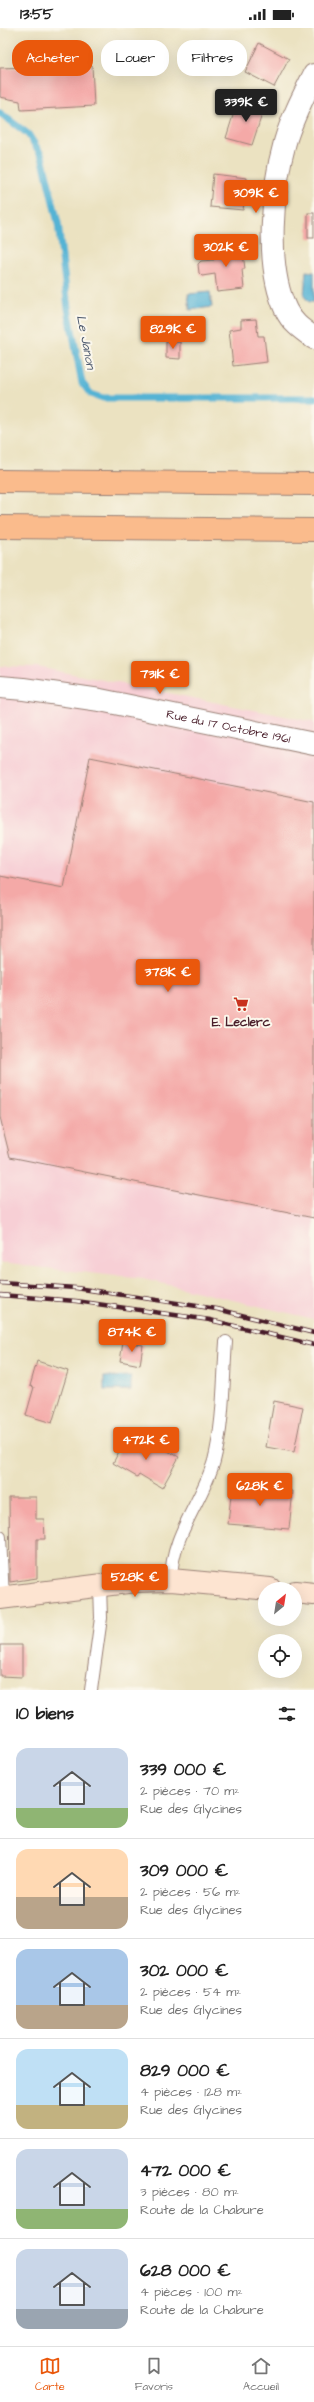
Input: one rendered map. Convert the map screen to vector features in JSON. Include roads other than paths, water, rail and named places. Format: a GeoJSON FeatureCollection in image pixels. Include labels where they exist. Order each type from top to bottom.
{"type":"FeatureCollection","features":[{"type":"Feature","properties":{"kind":"highway"},"geometry":{"type":"LineString","coordinates":[[0,481],[314,484]]}},
{"type":"Feature","properties":{"kind":"highway"},"geometry":{"type":"LineString","coordinates":[[0,527],[314,530]]}},
{"type":"Feature","properties":{"kind":"main road"},"geometry":{"type":"LineString","coordinates":[[2,1598],[100,1585],[171,1580],[258,1588]]}},
{"type":"Feature","properties":{"kind":"main road"},"geometry":{"type":"LineString","coordinates":[[302,1593],[314,1594]]}},
{"type":"Feature","properties":{"kind":"street"},"geometry":{"type":"LineString","coordinates":[[314,75],[297,107],[285,142],[274,196],[272,236],[278,284],[286,310],[298,327],[314,338]]}},
{"type":"Feature","properties":{"kind":"street","name":"Rue du 17 Octobre 1961"},"geometry":{"type":"LineString","coordinates":[[0,688],[24,689],[100,700],[314,744]]}},
{"type":"Feature","properties":{"kind":"lane"},"geometry":{"type":"LineString","coordinates":[[171,1580],[174,1551],[206,1483],[214,1460],[223,1407],[226,1342]]}},
{"type":"Feature","properties":{"kind":"lane"},"geometry":{"type":"LineString","coordinates":[[0,1537],[2,1598]]}},
{"type":"Feature","properties":{"kind":"lane"},"geometry":{"type":"LineString","coordinates":[[91,1690],[101,1618],[100,1585]]}},
{"type":"Feature","properties":{"kind":"water"},"geometry":{"type":"Polygon","coordinates":[[[306,271],[314,272],[314,302],[309,302],[304,296],[306,271]]]}},
{"type":"Feature","properties":{"kind":"water"},"geometry":{"type":"Polygon","coordinates":[[[210,292],[212,307],[190,310],[188,294],[210,292]]]}},
{"type":"Feature","properties":{"kind":"water"},"geometry":{"type":"Polygon","coordinates":[[[131,1376],[131,1390],[104,1390],[104,1377],[131,1376]]]}},
{"type":"Feature","properties":{"kind":"waterway","name":"Le Janon"},"geometry":{"type":"LineString","coordinates":[[0,113],[28,134],[42,156],[58,223],[68,308],[82,383],[91,394],[103,398],[314,398]]}},
{"type":"Feature","properties":{"kind":"railway"},"geometry":{"type":"LineString","coordinates":[[0,1283],[76,1288],[217,1309],[314,1333]]}},
{"type":"Feature","properties":{"kind":"railway"},"geometry":{"type":"LineString","coordinates":[[0,1295],[76,1301],[210,1320],[314,1345]]}},
{"type":"Feature","properties":{"kind":"place","name":"E. Leclerc"},"geometry":{"type":"Point","coordinates":[241,1004]}}]}
